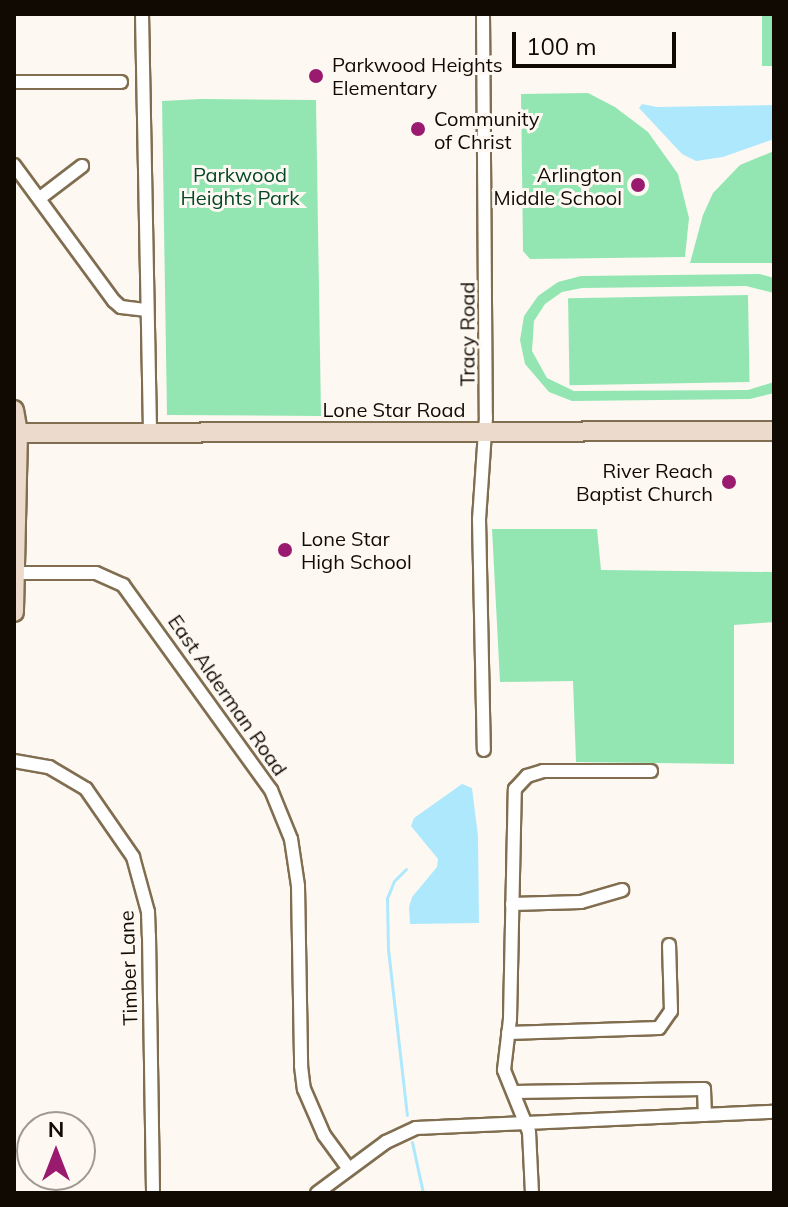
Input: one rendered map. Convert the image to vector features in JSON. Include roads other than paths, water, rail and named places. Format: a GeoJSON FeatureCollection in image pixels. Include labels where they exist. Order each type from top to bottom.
{"type":"FeatureCollection","features":[{"type":"Feature","properties":{"kind":"street"},"geometry":{"type":"LineString","coordinates":[[142,14],[150,431]]}},
{"type":"Feature","properties":{"kind":"street","name":"Tracy Road"},"geometry":{"type":"LineString","coordinates":[[483,14],[486,431],[479,519],[484,750]]}},
{"type":"Feature","properties":{"kind":"street"},"geometry":{"type":"LineString","coordinates":[[14,82],[121,82]]}},
{"type":"Feature","properties":{"kind":"street"},"geometry":{"type":"LineString","coordinates":[[14,165],[114,301],[130,309],[147,310]]}},
{"type":"Feature","properties":{"kind":"street"},"geometry":{"type":"LineString","coordinates":[[40,198],[82,166]]}},
{"type":"Feature","properties":{"kind":"street"},"geometry":{"type":"LineString","coordinates":[[14,410],[17,573],[14,612]]}},
{"type":"Feature","properties":{"kind":"street","name":"Lone Star Road"},"geometry":{"type":"LineString","coordinates":[[16,433],[774,431]]}},
{"type":"Feature","properties":{"kind":"street","name":"East Alderman Road"},"geometry":{"type":"LineString","coordinates":[[17,573],[96,573],[123,585],[271,790],[291,839],[298,886],[304,1089],[324,1135],[349,1169]]}},
{"type":"Feature","properties":{"kind":"street","name":"Timber Lane"},"geometry":{"type":"LineString","coordinates":[[14,761],[49,767],[86,789],[133,857],[148,912],[153,1193]]}},
{"type":"Feature","properties":{"kind":"street"},"geometry":{"type":"LineString","coordinates":[[532,1193],[529,1132],[504,1070],[508,1033],[515,789],[522,780],[543,771],[651,771]]}},
{"type":"Feature","properties":{"kind":"street"},"geometry":{"type":"LineString","coordinates":[[512,904],[581,902],[622,890]]}},
{"type":"Feature","properties":{"kind":"street"},"geometry":{"type":"LineString","coordinates":[[508,1033],[659,1028],[671,1011],[669,945]]}},
{"type":"Feature","properties":{"kind":"street"},"geometry":{"type":"LineString","coordinates":[[515,1097],[704,1089],[705,1115]]}},
{"type":"Feature","properties":{"kind":"street"},"geometry":{"type":"LineString","coordinates":[[317,1193],[401,1133],[416,1128],[774,1112]]}},
{"type":"Feature","properties":{"kind":"water"},"geometry":{"type":"Polygon","coordinates":[[[642,104],[657,107],[774,105],[774,139],[723,157],[696,161],[682,154],[639,108],[642,104]]]}},
{"type":"Feature","properties":{"kind":"water"},"geometry":{"type":"Polygon","coordinates":[[[462,784],[472,788],[478,836],[479,923],[410,924],[412,897],[437,867],[438,859],[411,826],[414,818],[462,784]]]}},
{"type":"Feature","properties":{"kind":"waterway"},"geometry":{"type":"LineString","coordinates":[[406,869],[394,881],[387,898],[388,949],[407,1115]]}},
{"type":"Feature","properties":{"kind":"waterway"},"geometry":{"type":"LineString","coordinates":[[412,1142],[423,1193]]}},
{"type":"Feature","properties":{"kind":"place","name":"Parkwood Heights Elementary"},"geometry":{"type":"Point","coordinates":[316,76]}},
{"type":"Feature","properties":{"kind":"place","name":"Community of Christ"},"geometry":{"type":"Point","coordinates":[418,129]}},
{"type":"Feature","properties":{"kind":"place","name":"Arlington Middle School"},"geometry":{"type":"Point","coordinates":[638,185]}},
{"type":"Feature","properties":{"kind":"place","name":"River Reach Baptist Church"},"geometry":{"type":"Point","coordinates":[729,482]}},
{"type":"Feature","properties":{"kind":"place","name":"Lone Star High School"},"geometry":{"type":"Point","coordinates":[285,550]}},
{"type":"Feature","properties":{"kind":"park label","name":"Parkwood Heights Park"},"geometry":{"type":"Point","coordinates":[240,186]}}]}
